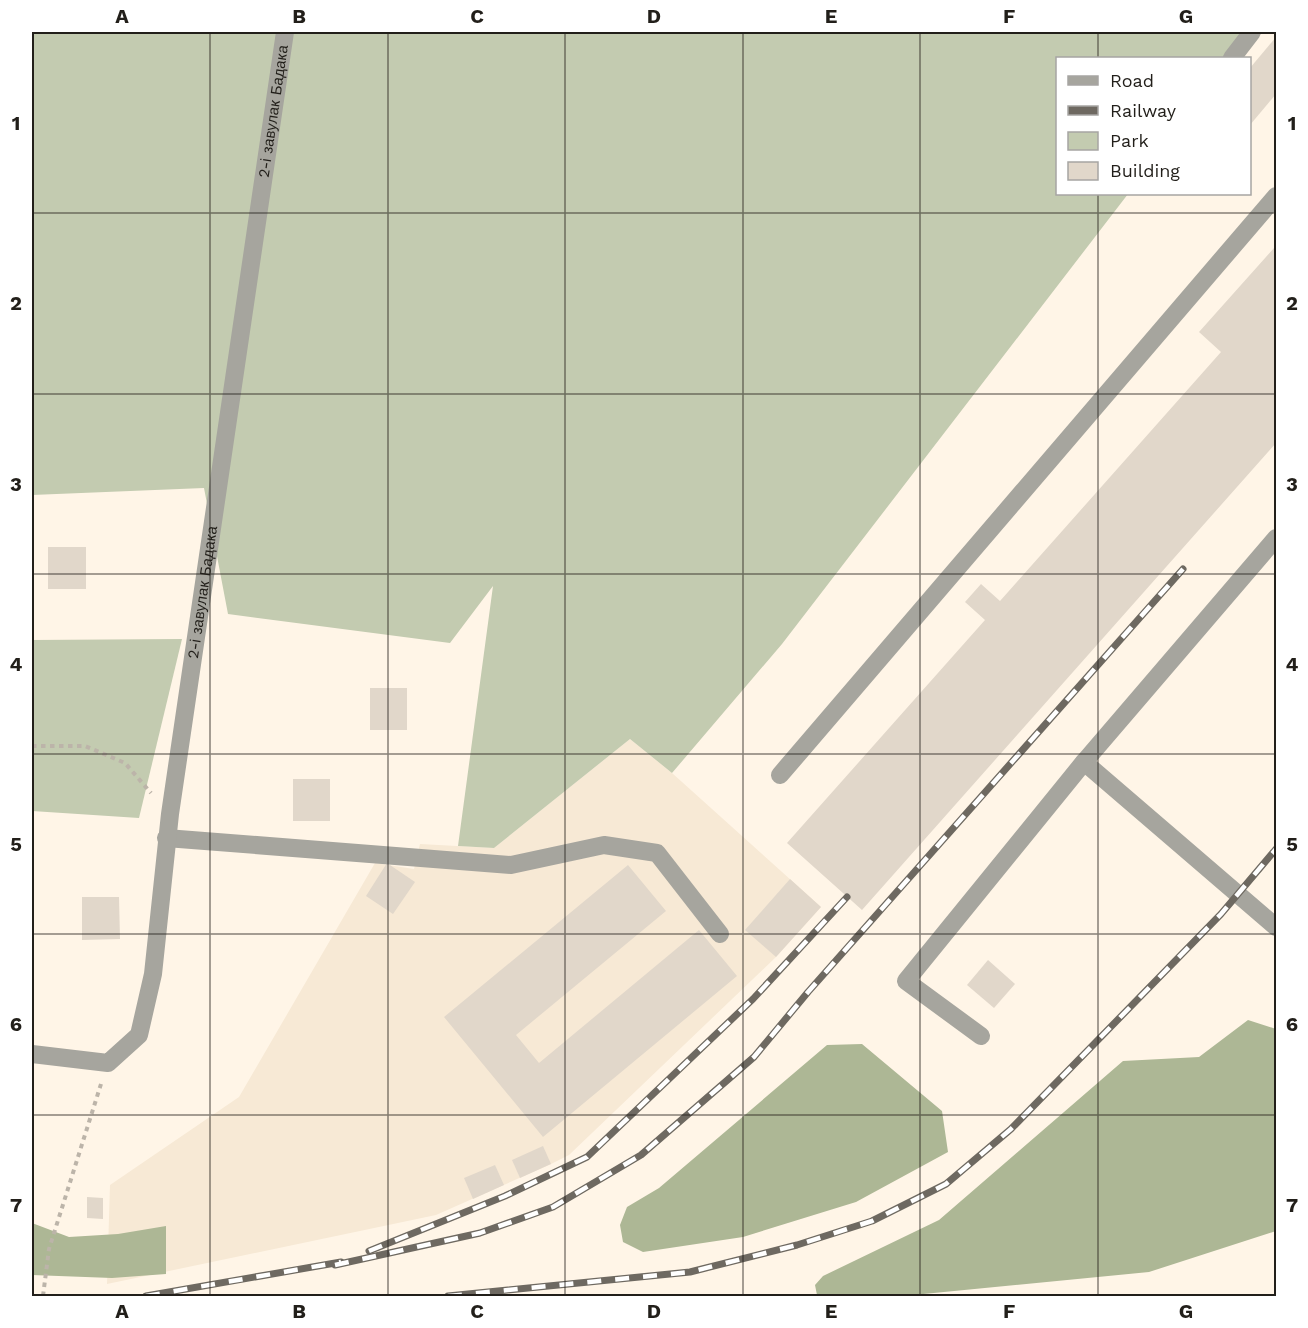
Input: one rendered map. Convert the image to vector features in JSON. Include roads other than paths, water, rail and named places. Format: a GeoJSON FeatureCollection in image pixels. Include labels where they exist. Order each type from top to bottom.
{"type":"FeatureCollection","features":[{"type":"Feature","properties":{"kind":"street","name":"2-і завулак Бадака"},"geometry":{"type":"LineString","coordinates":[[32,1054],[108,1063],[139,1035],[153,974],[166,838],[285,32]]}},
{"type":"Feature","properties":{"kind":"street"},"geometry":{"type":"LineString","coordinates":[[1233,57],[1252,32]]}},
{"type":"Feature","properties":{"kind":"street"},"geometry":{"type":"LineString","coordinates":[[780,775],[1276,196]]}},
{"type":"Feature","properties":{"kind":"street"},"geometry":{"type":"LineString","coordinates":[[981,1036],[906,981],[1084,762],[1276,538]]}},
{"type":"Feature","properties":{"kind":"street"},"geometry":{"type":"LineString","coordinates":[[1084,762],[1276,927]]}},
{"type":"Feature","properties":{"kind":"street"},"geometry":{"type":"LineString","coordinates":[[166,838],[511,865],[604,845],[657,853],[720,934]]}},
{"type":"Feature","properties":{"kind":"railway"},"geometry":{"type":"LineString","coordinates":[[335,1265],[480,1233],[553,1207],[641,1155],[754,1057],[808,992],[1183,569]]}},
{"type":"Feature","properties":{"kind":"railway"},"geometry":{"type":"LineString","coordinates":[[448,1296],[690,1272],[797,1245],[872,1221],[946,1184],[1011,1129],[1221,914],[1276,849]]}},
{"type":"Feature","properties":{"kind":"railway"},"geometry":{"type":"LineString","coordinates":[[369,1251],[505,1196],[587,1157],[753,999],[847,897]]}},
{"type":"Feature","properties":{"kind":"railway"},"geometry":{"type":"LineString","coordinates":[[146,1296],[341,1262]]}}]}
